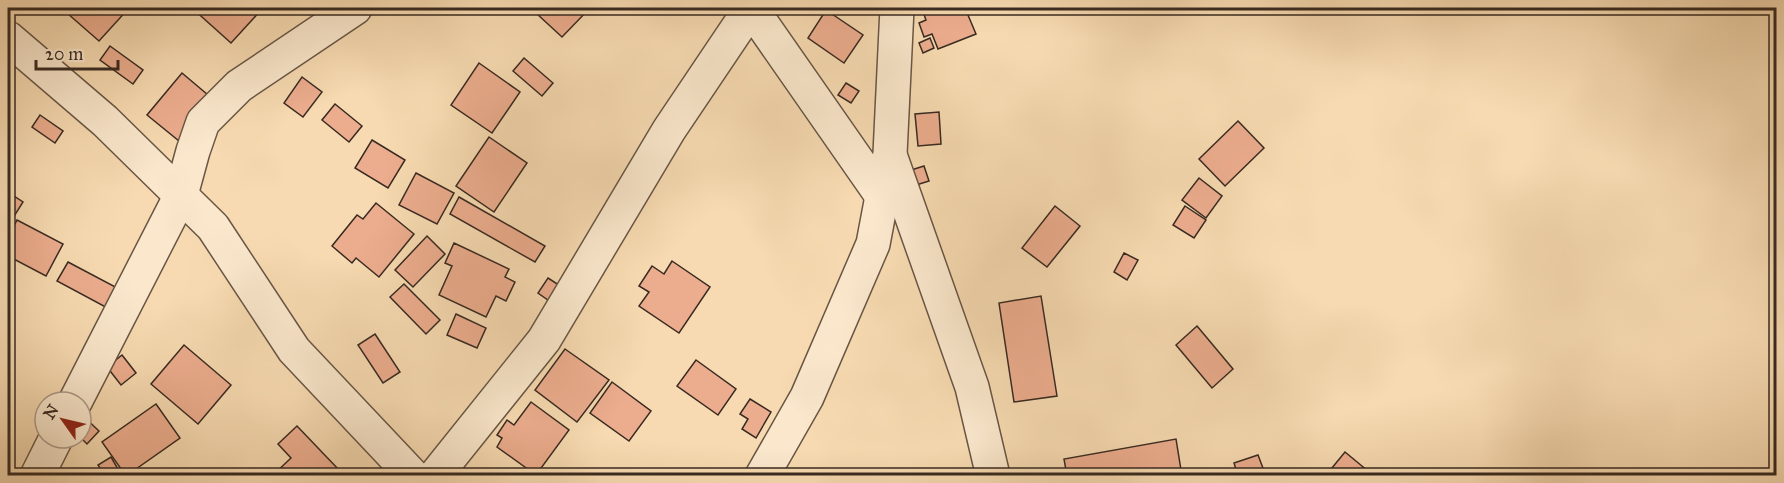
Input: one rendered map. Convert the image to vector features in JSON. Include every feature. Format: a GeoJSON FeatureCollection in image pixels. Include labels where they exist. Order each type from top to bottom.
{"type":"FeatureCollection","features":[{"type":"Feature","properties":{"kind":"street"},"geometry":{"type":"LineString","coordinates":[[81,390],[181,195],[203,122],[239,86],[355,8]]}},
{"type":"Feature","properties":{"kind":"street"},"geometry":{"type":"LineString","coordinates":[[435,476],[544,340],[669,130],[751,8],[882,196]]}},
{"type":"Feature","properties":{"kind":"street"},"geometry":{"type":"LineString","coordinates":[[762,476],[807,397],[873,244],[890,154],[897,8]]}},
{"type":"Feature","properties":{"kind":"street"},"geometry":{"type":"LineString","coordinates":[[8,38],[105,121],[213,227],[294,350],[413,476]]}},
{"type":"Feature","properties":{"kind":"street"},"geometry":{"type":"LineString","coordinates":[[890,154],[972,387],[993,476]]}},
{"type":"Feature","properties":{"kind":"street"},"geometry":{"type":"LineString","coordinates":[[37,476],[50,450]]}},
{"type":"Feature","properties":{"kind":"building"},"geometry":{"type":"Polygon","coordinates":[[[72,8],[129,8],[99,41],[67,13],[72,8]]]}},
{"type":"Feature","properties":{"kind":"building"},"geometry":{"type":"Polygon","coordinates":[[[192,8],[263,8],[231,43],[192,8]]]}},
{"type":"Feature","properties":{"kind":"building"},"geometry":{"type":"Polygon","coordinates":[[[541,8],[590,8],[562,37],[536,13],[541,8]]]}},
{"type":"Feature","properties":{"kind":"building"},"geometry":{"type":"Polygon","coordinates":[[[965,8],[976,34],[938,49],[932,34],[924,37],[919,23],[926,20],[922,9],[965,8]]]}},
{"type":"Feature","properties":{"kind":"building"},"geometry":{"type":"Polygon","coordinates":[[[826,10],[863,35],[844,63],[808,38],[826,10]]]}},
{"type":"Feature","properties":{"kind":"building"},"geometry":{"type":"Polygon","coordinates":[[[930,38],[934,48],[923,53],[919,43],[930,38]]]}},
{"type":"Feature","properties":{"kind":"building"},"geometry":{"type":"Polygon","coordinates":[[[110,46],[143,70],[133,84],[100,60],[110,46]]]}},
{"type":"Feature","properties":{"kind":"building"},"geometry":{"type":"Polygon","coordinates":[[[524,58],[553,83],[542,96],[513,71],[524,58]]]}},
{"type":"Feature","properties":{"kind":"building"},"geometry":{"type":"Polygon","coordinates":[[[479,63],[520,92],[492,133],[451,105],[479,63]]]}},
{"type":"Feature","properties":{"kind":"building"},"geometry":{"type":"Polygon","coordinates":[[[182,73],[214,100],[179,141],[147,115],[182,73]]]}},
{"type":"Feature","properties":{"kind":"building"},"geometry":{"type":"Polygon","coordinates":[[[302,77],[322,92],[303,117],[284,103],[302,77]]]}},
{"type":"Feature","properties":{"kind":"building"},"geometry":{"type":"Polygon","coordinates":[[[846,83],[859,91],[851,103],[838,95],[846,83]]]}},
{"type":"Feature","properties":{"kind":"building"},"geometry":{"type":"Polygon","coordinates":[[[335,104],[362,126],[349,142],[322,120],[335,104]]]}},
{"type":"Feature","properties":{"kind":"building"},"geometry":{"type":"Polygon","coordinates":[[[939,112],[941,144],[918,146],[915,114],[939,112]]]}},
{"type":"Feature","properties":{"kind":"building"},"geometry":{"type":"Polygon","coordinates":[[[40,115],[63,131],[55,143],[32,127],[40,115]]]}},
{"type":"Feature","properties":{"kind":"building"},"geometry":{"type":"Polygon","coordinates":[[[1238,121],[1264,148],[1225,186],[1199,159],[1238,121]]]}},
{"type":"Feature","properties":{"kind":"building"},"geometry":{"type":"Polygon","coordinates":[[[489,137],[527,163],[494,212],[456,186],[489,137]]]}},
{"type":"Feature","properties":{"kind":"building"},"geometry":{"type":"Polygon","coordinates":[[[372,140],[405,160],[388,188],[355,168],[372,140]]]}},
{"type":"Feature","properties":{"kind":"building"},"geometry":{"type":"Polygon","coordinates":[[[924,166],[929,181],[913,186],[908,171],[924,166]]]}},
{"type":"Feature","properties":{"kind":"building"},"geometry":{"type":"Polygon","coordinates":[[[416,173],[454,193],[437,224],[399,205],[416,173]]]}},
{"type":"Feature","properties":{"kind":"building"},"geometry":{"type":"Polygon","coordinates":[[[1199,178],[1222,196],[1206,218],[1182,200],[1199,178]]]}},
{"type":"Feature","properties":{"kind":"building"},"geometry":{"type":"Polygon","coordinates":[[[8,192],[23,202],[8,226],[8,192]]]}},
{"type":"Feature","properties":{"kind":"building"},"geometry":{"type":"Polygon","coordinates":[[[459,197],[545,246],[535,262],[450,214],[459,197]]]}},
{"type":"Feature","properties":{"kind":"building"},"geometry":{"type":"Polygon","coordinates":[[[376,203],[414,234],[379,277],[356,258],[352,263],[332,246],[357,215],[363,219],[376,203]]]}},
{"type":"Feature","properties":{"kind":"building"},"geometry":{"type":"Polygon","coordinates":[[[1055,206],[1080,226],[1047,267],[1022,248],[1055,206]]]}},
{"type":"Feature","properties":{"kind":"building"},"geometry":{"type":"Polygon","coordinates":[[[1185,206],[1206,220],[1194,238],[1173,225],[1185,206]]]}},
{"type":"Feature","properties":{"kind":"building"},"geometry":{"type":"Polygon","coordinates":[[[17,220],[63,244],[46,276],[8,256],[8,238],[17,220]]]}},
{"type":"Feature","properties":{"kind":"building"},"geometry":{"type":"Polygon","coordinates":[[[427,236],[445,254],[413,287],[395,270],[427,236]]]}},
{"type":"Feature","properties":{"kind":"building"},"geometry":{"type":"Polygon","coordinates":[[[454,243],[509,269],[505,277],[515,282],[506,301],[496,296],[486,317],[439,295],[452,266],[445,263],[454,243]]]}},
{"type":"Feature","properties":{"kind":"building"},"geometry":{"type":"Polygon","coordinates":[[[1124,253],[1138,260],[1127,280],[1114,272],[1124,253]]]}},
{"type":"Feature","properties":{"kind":"building"},"geometry":{"type":"Polygon","coordinates":[[[672,261],[710,287],[679,333],[639,306],[649,292],[639,286],[652,266],[664,274],[672,261]]]}},
{"type":"Feature","properties":{"kind":"building"},"geometry":{"type":"Polygon","coordinates":[[[68,262],[123,291],[113,311],[57,281],[68,262]]]}},
{"type":"Feature","properties":{"kind":"building"},"geometry":{"type":"Polygon","coordinates":[[[548,278],[565,289],[555,305],[538,293],[548,278]]]}},
{"type":"Feature","properties":{"kind":"building"},"geometry":{"type":"Polygon","coordinates":[[[404,284],[440,320],[426,334],[390,297],[404,284]]]}},
{"type":"Feature","properties":{"kind":"building"},"geometry":{"type":"Polygon","coordinates":[[[1041,296],[1057,396],[1014,402],[999,303],[1041,296]]]}},
{"type":"Feature","properties":{"kind":"building"},"geometry":{"type":"Polygon","coordinates":[[[456,314],[486,328],[477,348],[447,335],[456,314]]]}},
{"type":"Feature","properties":{"kind":"building"},"geometry":{"type":"Polygon","coordinates":[[[1197,326],[1233,369],[1212,388],[1176,345],[1197,326]]]}},
{"type":"Feature","properties":{"kind":"building"},"geometry":{"type":"Polygon","coordinates":[[[375,334],[400,372],[383,383],[358,345],[375,334]]]}},
{"type":"Feature","properties":{"kind":"building"},"geometry":{"type":"Polygon","coordinates":[[[184,345],[231,385],[198,424],[151,384],[184,345]]]}},
{"type":"Feature","properties":{"kind":"building"},"geometry":{"type":"Polygon","coordinates":[[[565,349],[609,380],[577,422],[535,390],[565,349]]]}},
{"type":"Feature","properties":{"kind":"building"},"geometry":{"type":"Polygon","coordinates":[[[122,355],[136,373],[121,385],[107,367],[122,355]]]}},
{"type":"Feature","properties":{"kind":"building"},"geometry":{"type":"Polygon","coordinates":[[[696,360],[736,389],[718,415],[677,386],[696,360]]]}},
{"type":"Feature","properties":{"kind":"building"},"geometry":{"type":"Polygon","coordinates":[[[612,382],[651,411],[629,441],[590,413],[612,382]]]}},
{"type":"Feature","properties":{"kind":"building"},"geometry":{"type":"Polygon","coordinates":[[[750,399],[771,412],[756,438],[742,429],[748,419],[740,414],[750,399]]]}},
{"type":"Feature","properties":{"kind":"building"},"geometry":{"type":"Polygon","coordinates":[[[531,402],[569,430],[536,475],[497,447],[502,438],[497,435],[507,420],[514,425],[531,402]]]}},
{"type":"Feature","properties":{"kind":"building"},"geometry":{"type":"Polygon","coordinates":[[[156,404],[180,438],[126,476],[102,442],[156,404]]]}},
{"type":"Feature","properties":{"kind":"building"},"geometry":{"type":"Polygon","coordinates":[[[93,425],[99,431],[93,438],[93,425]]]}},
{"type":"Feature","properties":{"kind":"building"},"geometry":{"type":"Polygon","coordinates":[[[297,426],[340,471],[335,476],[272,476],[291,458],[278,444],[297,426]]]}},
{"type":"Feature","properties":{"kind":"building"},"geometry":{"type":"Polygon","coordinates":[[[1176,439],[1181,470],[1158,474],[1158,476],[1067,476],[1064,459],[1176,439]]]}},
{"type":"Feature","properties":{"kind":"building"},"geometry":{"type":"Polygon","coordinates":[[[1345,452],[1368,471],[1363,476],[1329,476],[1327,474],[1345,452]]]}},
{"type":"Feature","properties":{"kind":"building"},"geometry":{"type":"Polygon","coordinates":[[[1258,455],[1266,476],[1238,476],[1234,463],[1258,455]]]}},
{"type":"Feature","properties":{"kind":"building"},"geometry":{"type":"Polygon","coordinates":[[[111,457],[122,476],[105,476],[98,465],[111,457]]]}}]}
